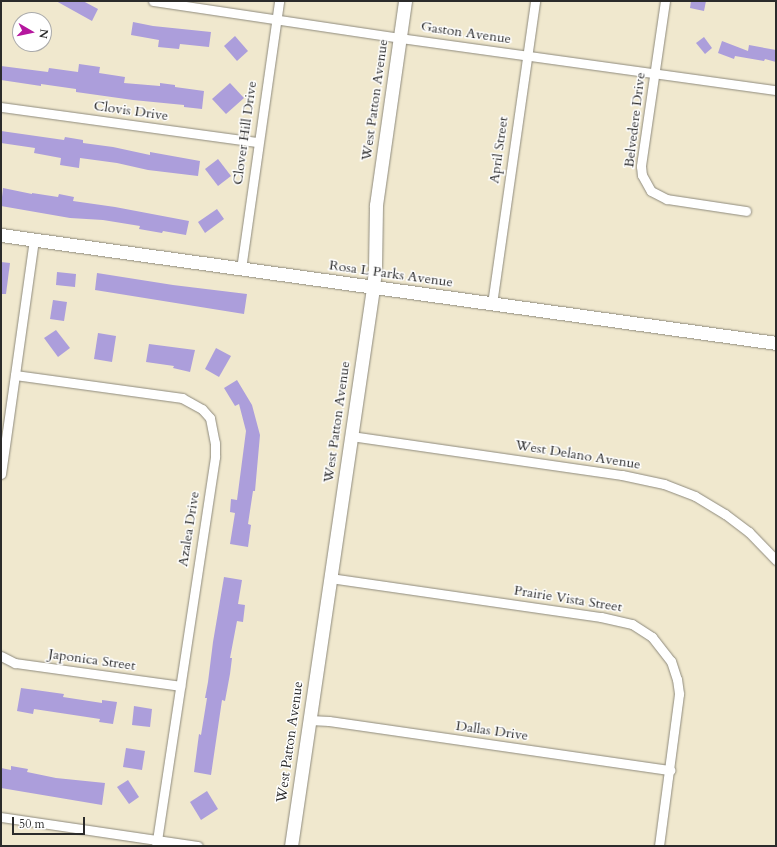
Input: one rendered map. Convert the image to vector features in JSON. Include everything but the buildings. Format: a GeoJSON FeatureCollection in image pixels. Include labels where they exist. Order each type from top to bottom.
{"type":"FeatureCollection","features":[{"type":"Feature","properties":{"kind":"street","name":"Gaston Avenue"},"geometry":{"type":"LineString","coordinates":[[153,1],[400,38],[776,90]]}},
{"type":"Feature","properties":{"kind":"street","name":"Clover Hill Drive"},"geometry":{"type":"LineString","coordinates":[[241,269],[279,1]]}},
{"type":"Feature","properties":{"kind":"street","name":"West Patton Avenue"},"geometry":{"type":"LineString","coordinates":[[291,846],[373,288],[375,269],[376,205],[406,1]]}},
{"type":"Feature","properties":{"kind":"street","name":"April Street"},"geometry":{"type":"LineString","coordinates":[[492,304],[535,1]]}},
{"type":"Feature","properties":{"kind":"street","name":"Belvedere Drive"},"geometry":{"type":"LineString","coordinates":[[665,1],[641,166],[646,183],[651,190],[667,199],[746,210]]}},
{"type":"Feature","properties":{"kind":"street","name":"Clovis Drive"},"geometry":{"type":"LineString","coordinates":[[1,107],[258,142]]}},
{"type":"Feature","properties":{"kind":"street","name":"Rosa L Parks Avenue"},"geometry":{"type":"LineString","coordinates":[[1,235],[776,343]]}},
{"type":"Feature","properties":{"kind":"street"},"geometry":{"type":"LineString","coordinates":[[1,474],[34,240]]}},
{"type":"Feature","properties":{"kind":"street","name":"Azalea Drive"},"geometry":{"type":"LineString","coordinates":[[15,375],[182,398],[198,406],[210,418],[215,443],[214,458],[157,843]]}},
{"type":"Feature","properties":{"kind":"street","name":"West Delano Avenue"},"geometry":{"type":"LineString","coordinates":[[351,436],[622,475],[664,484],[695,496],[726,514],[749,532],[776,560]]}},
{"type":"Feature","properties":{"kind":"street","name":"Prairie Vista Street"},"geometry":{"type":"LineString","coordinates":[[330,578],[602,617],[632,624],[645,632],[659,644],[671,661],[677,679],[679,707],[659,846]]}},
{"type":"Feature","properties":{"kind":"street","name":"Japonica Street"},"geometry":{"type":"LineString","coordinates":[[1,656],[15,663],[180,686]]}},
{"type":"Feature","properties":{"kind":"street","name":"Dallas Drive"},"geometry":{"type":"LineString","coordinates":[[310,720],[329,721],[670,770]]}},
{"type":"Feature","properties":{"kind":"street"},"geometry":{"type":"LineString","coordinates":[[1,817],[157,843],[198,846]]}}]}
